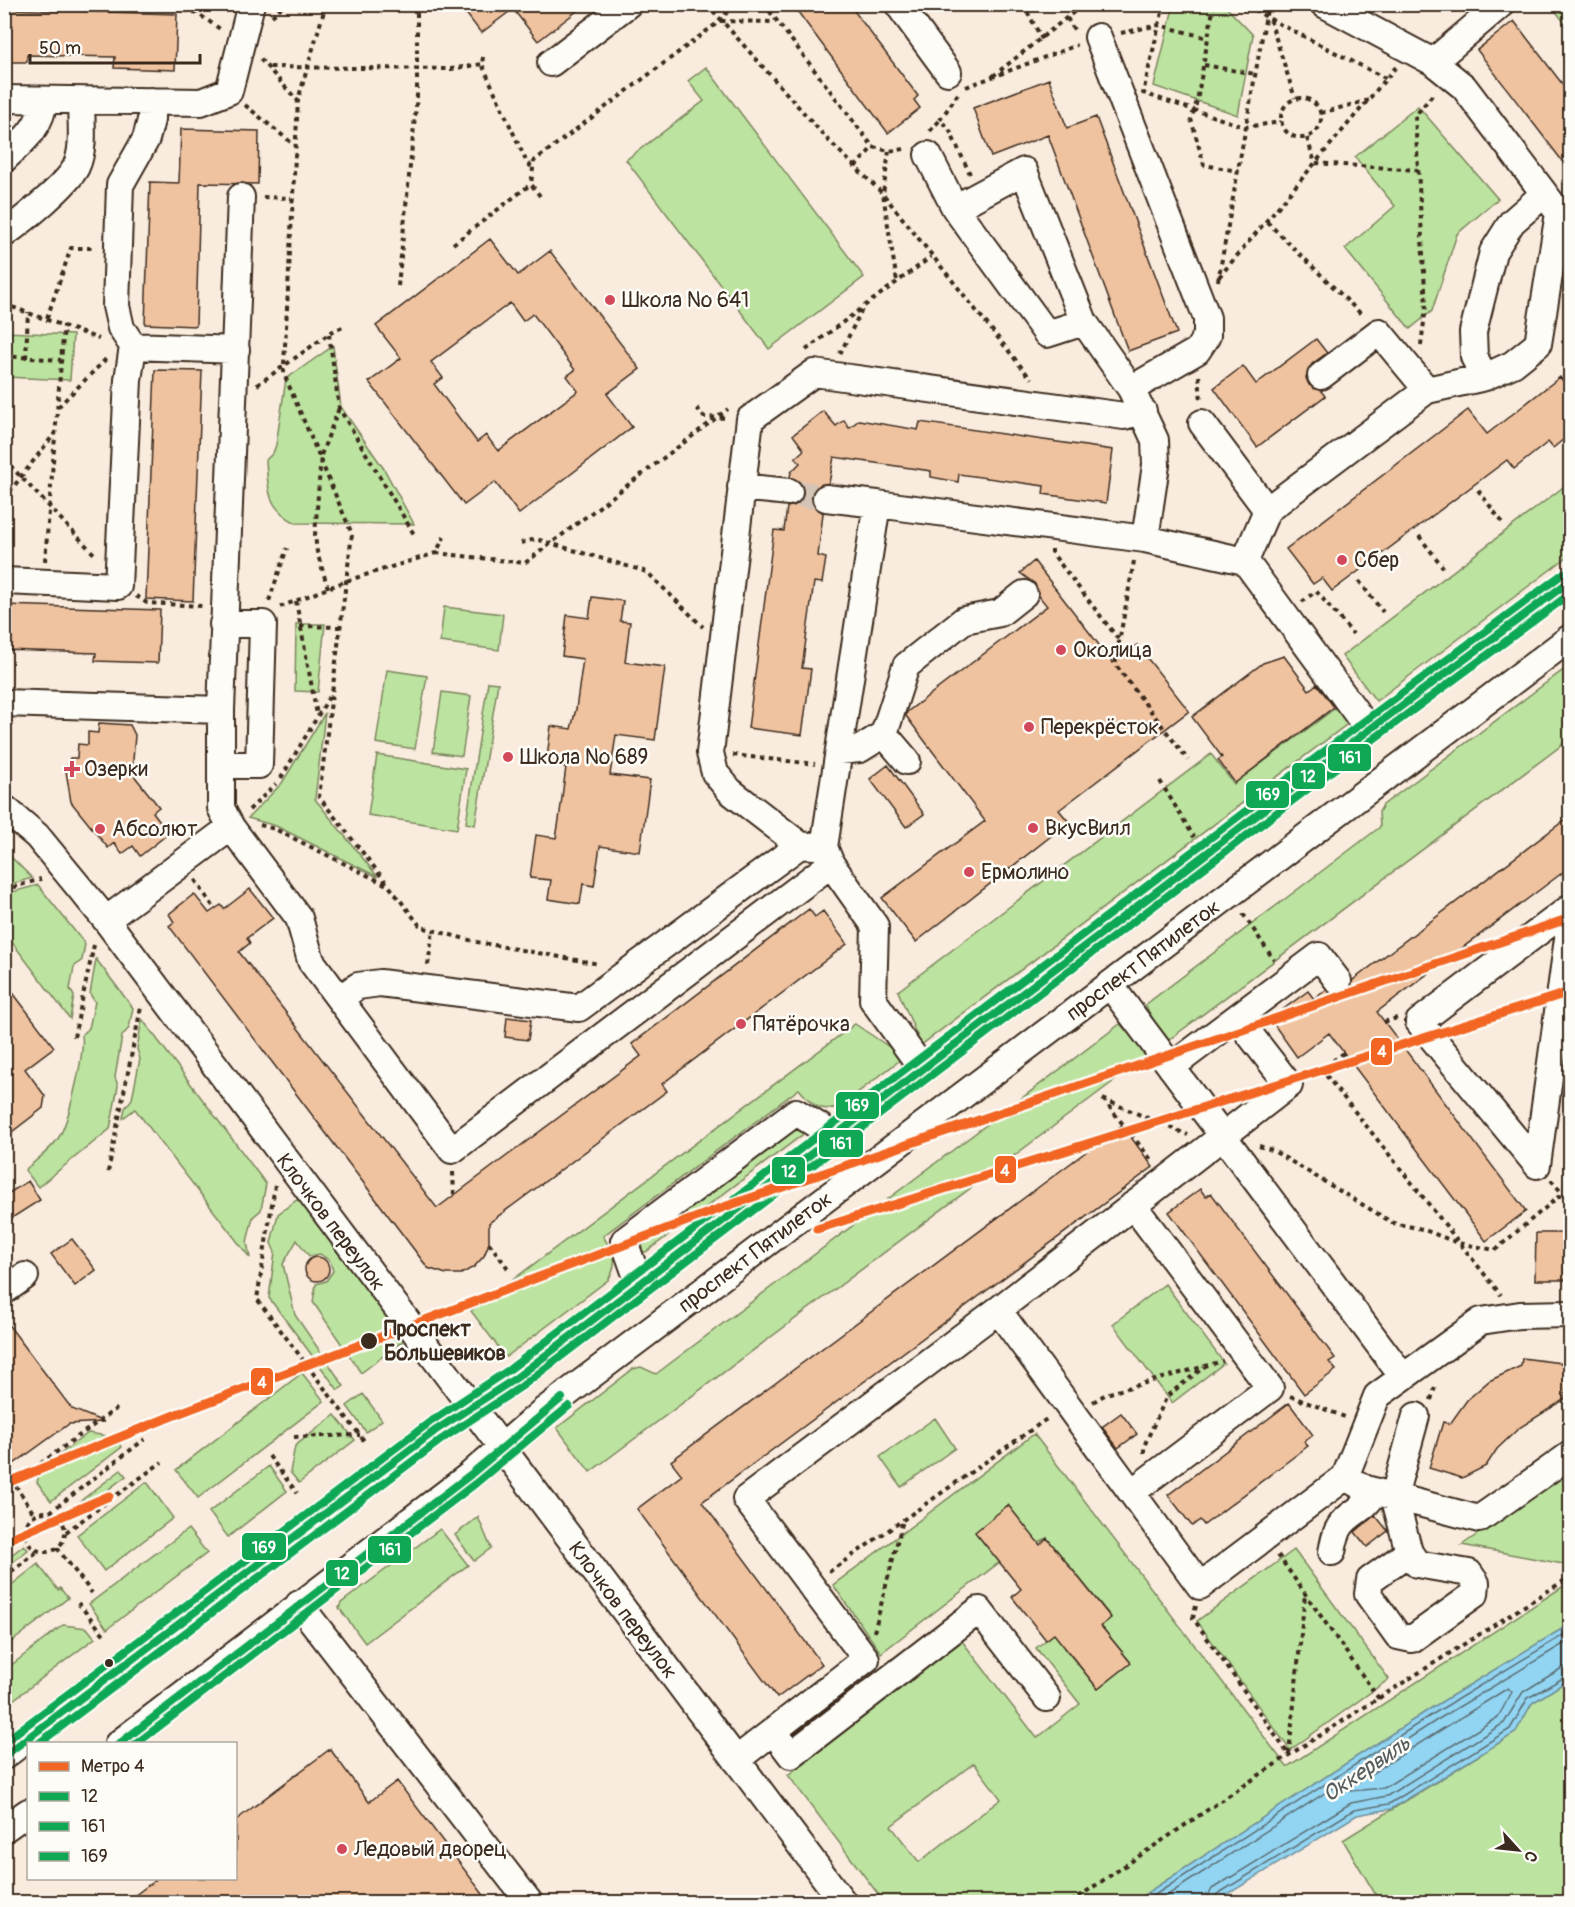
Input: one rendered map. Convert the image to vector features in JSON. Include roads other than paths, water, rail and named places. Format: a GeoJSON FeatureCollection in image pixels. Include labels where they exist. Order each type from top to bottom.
{"type":"FeatureCollection","features":[{"type":"Feature","properties":{"kind":"street"},"geometry":{"type":"LineString","coordinates":[[4,99],[81,102],[201,102],[230,91],[251,4]]}},
{"type":"Feature","properties":{"kind":"street"},"geometry":{"type":"LineString","coordinates":[[551,63],[628,4]]}},
{"type":"Feature","properties":{"kind":"street"},"geometry":{"type":"LineString","coordinates":[[898,4],[948,72]]}},
{"type":"Feature","properties":{"kind":"street"},"geometry":{"type":"LineString","coordinates":[[1245,561],[1267,510],[1422,385],[1485,377],[1513,364],[1538,344],[1558,213],[1464,87],[1441,68],[1324,4]]}},
{"type":"Feature","properties":{"kind":"street"},"geometry":{"type":"LineString","coordinates":[[1441,68],[1501,4]]}},
{"type":"Feature","properties":{"kind":"street"},"geometry":{"type":"LineString","coordinates":[[922,1068],[873,1000],[875,926],[818,852],[730,791],[716,773],[710,753],[741,488],[743,411],[814,373],[1124,416],[1137,400],[1197,351],[1207,336],[1206,318],[1098,37]]}},
{"type":"Feature","properties":{"kind":"street"},"geometry":{"type":"LineString","coordinates":[[4,159],[36,129],[42,116],[44,100]]}},
{"type":"Feature","properties":{"kind":"street"},"geometry":{"type":"LineString","coordinates":[[4,234],[65,181],[76,167],[80,148],[81,102]]}},
{"type":"Feature","properties":{"kind":"street"},"geometry":{"type":"LineString","coordinates":[[4,581],[118,586],[128,381],[126,346],[117,306],[120,185],[146,140],[151,120],[151,102]]}},
{"type":"Feature","properties":{"kind":"street"},"geometry":{"type":"LineString","coordinates":[[928,155],[955,208],[1047,334],[1084,321]]}},
{"type":"Feature","properties":{"kind":"street"},"geometry":{"type":"LineString","coordinates":[[955,208],[1024,171],[1084,321],[1137,400],[1155,440],[1156,465],[1145,539]]}},
{"type":"Feature","properties":{"kind":"street"},"geometry":{"type":"LineString","coordinates":[[1485,377],[1474,357],[1473,332],[1493,252],[1512,222],[1544,194]]}},
{"type":"Feature","properties":{"kind":"street"},"geometry":{"type":"LineString","coordinates":[[241,197],[223,616],[221,808],[231,826],[299,918],[312,961],[452,1150],[600,1039],[818,852],[838,759],[877,504]]}},
{"type":"Feature","properties":{"kind":"street"},"geometry":{"type":"LineString","coordinates":[[1321,376],[1379,332],[1422,385]]}},
{"type":"Feature","properties":{"kind":"street"},"geometry":{"type":"LineString","coordinates":[[126,346],[236,350]]}},
{"type":"Feature","properties":{"kind":"street"},"geometry":{"type":"LineString","coordinates":[[1202,423],[1267,510]]}},
{"type":"Feature","properties":{"kind":"street"},"geometry":{"type":"LineString","coordinates":[[741,488],[789,492]]}},
{"type":"Feature","properties":{"kind":"street"},"geometry":{"type":"LineString","coordinates":[[826,498],[1145,539],[1245,561],[1369,730]]}},
{"type":"Feature","properties":{"kind":"street"},"geometry":{"type":"LineString","coordinates":[[4,1756],[253,1567],[470,1408],[516,1378],[833,1135],[1570,581]]}},
{"type":"Feature","properties":{"kind":"street"},"geometry":{"type":"LineString","coordinates":[[838,759],[884,734],[906,666],[964,620],[1000,614],[1024,594]]}},
{"type":"Feature","properties":{"kind":"street"},"geometry":{"type":"LineString","coordinates":[[221,765],[259,765],[265,616],[223,616]]}},
{"type":"Feature","properties":{"kind":"street","name":"проспект Пятилеток"},"geometry":{"type":"LineString","coordinates":[[119,1742],[501,1449],[551,1406],[1110,985],[1568,645]]}},
{"type":"Feature","properties":{"kind":"street"},"geometry":{"type":"LineString","coordinates":[[4,703],[221,710]]}},
{"type":"Feature","properties":{"kind":"street"},"geometry":{"type":"LineString","coordinates":[[884,734],[907,761]]}},
{"type":"Feature","properties":{"kind":"street","name":"Клочков переулок"},"geometry":{"type":"LineString","coordinates":[[4,808],[37,836],[106,920],[843,1902]]}},
{"type":"Feature","properties":{"kind":"street"},"geometry":{"type":"LineString","coordinates":[[106,920],[231,826]]}},
{"type":"Feature","properties":{"kind":"street"},"geometry":{"type":"LineString","coordinates":[[340,998],[358,986],[380,983],[579,1008],[818,852]]}},
{"type":"Feature","properties":{"kind":"street"},"geometry":{"type":"LineString","coordinates":[[1570,908],[1419,1022],[1537,1165],[1570,924]]}},
{"type":"Feature","properties":{"kind":"street"},"geometry":{"type":"LineString","coordinates":[[1171,1067],[1319,956],[1338,981]]}},
{"type":"Feature","properties":{"kind":"street"},"geometry":{"type":"LineString","coordinates":[[1110,985],[1171,1067],[1217,1140],[1403,1377]]}},
{"type":"Feature","properties":{"kind":"street"},"geometry":{"type":"LineString","coordinates":[[579,1008],[600,1039]]}},
{"type":"Feature","properties":{"kind":"street"},"geometry":{"type":"LineString","coordinates":[[736,1760],[866,1659],[746,1499],[998,1310],[1289,1085],[1237,1018]]}},
{"type":"Feature","properties":{"kind":"street"},"geometry":{"type":"LineString","coordinates":[[639,1283],[624,1241],[796,1112],[833,1135]]}},
{"type":"Feature","properties":{"kind":"street"},"geometry":{"type":"LineString","coordinates":[[1132,1205],[1270,1388],[1132,1492]]}},
{"type":"Feature","properties":{"kind":"street"},"geometry":{"type":"LineString","coordinates":[[998,1310],[1200,1586],[1345,1477],[1377,1396],[1480,1321],[1520,1315],[1570,1314]]}},
{"type":"Feature","properties":{"kind":"street"},"geometry":{"type":"LineString","coordinates":[[1332,1552],[1335,1536],[1342,1524],[1371,1501],[1384,1494],[1416,1416]]}},
{"type":"Feature","properties":{"kind":"street"},"geometry":{"type":"LineString","coordinates":[[1345,1477],[1384,1494],[1479,1519],[1570,1455]]}},
{"type":"Feature","properties":{"kind":"street"},"geometry":{"type":"LineString","coordinates":[[1384,1494],[1409,1552]]}},
{"type":"Feature","properties":{"kind":"street"},"geometry":{"type":"LineString","coordinates":[[299,1604],[529,1902]]}},
{"type":"Feature","properties":{"kind":"street"},"geometry":{"type":"LineString","coordinates":[[773,1731],[791,1755],[979,1610],[1047,1698]]}},
{"type":"Feature","properties":{"kind":"street"},"geometry":{"type":"LineString","coordinates":[[4,1829],[27,1813]]}},
{"type":"Feature","properties":{"kind":"water","name":"Оккервиль"},"geometry":{"type":"Polygon","coordinates":[[[1570,1624],[1570,1679],[1532,1703],[1515,1733],[1391,1809],[1357,1815],[1215,1902],[1133,1902],[1430,1709],[1570,1624]]]}},
{"type":"Feature","properties":{"kind":"tunnel"},"geometry":{"type":"LineString","coordinates":[[789,492],[826,498]]}},
{"type":"Feature","properties":{"kind":"metro line","name":"4"},"geometry":{"type":"LineString","coordinates":[[4,1484],[177,1414],[724,1207],[1570,918]]}},
{"type":"Feature","properties":{"kind":"metro line","name":"4"},"geometry":{"type":"LineString","coordinates":[[817,1229],[1570,992]]}},
{"type":"Feature","properties":{"kind":"metro line","name":"4"},"geometry":{"type":"LineString","coordinates":[[4,1541],[109,1496]]}},
{"type":"Feature","properties":{"kind":"place","name":"Школа № 641"},"geometry":{"type":"Point","coordinates":[610,300]}},
{"type":"Feature","properties":{"kind":"place","name":"Сбер"},"geometry":{"type":"Point","coordinates":[1342,560]}},
{"type":"Feature","properties":{"kind":"place","name":"Околица"},"geometry":{"type":"Point","coordinates":[1061,650]}},
{"type":"Feature","properties":{"kind":"place","name":"Перекрёсток"},"geometry":{"type":"Point","coordinates":[1029,727]}},
{"type":"Feature","properties":{"kind":"place","name":"Школа № 689"},"geometry":{"type":"Point","coordinates":[508,757]}},
{"type":"Feature","properties":{"kind":"place","name":"Озерки"},"geometry":{"type":"Point","coordinates":[72,769]}},
{"type":"Feature","properties":{"kind":"place","name":"ВкусВилл"},"geometry":{"type":"Point","coordinates":[1033,828]}},
{"type":"Feature","properties":{"kind":"place","name":"Абсолют"},"geometry":{"type":"Point","coordinates":[100,829]}},
{"type":"Feature","properties":{"kind":"place","name":"Ермолино"},"geometry":{"type":"Point","coordinates":[969,872]}},
{"type":"Feature","properties":{"kind":"place","name":"Пятёрочка"},"geometry":{"type":"Point","coordinates":[741,1024]}},
{"type":"Feature","properties":{"kind":"place","name":"Проспект Большевиков"},"geometry":{"type":"Point","coordinates":[369,1341]}},
{"type":"Feature","properties":{"kind":"place","name":"Ледовый дворец"},"geometry":{"type":"Point","coordinates":[342,1849]}}]}
